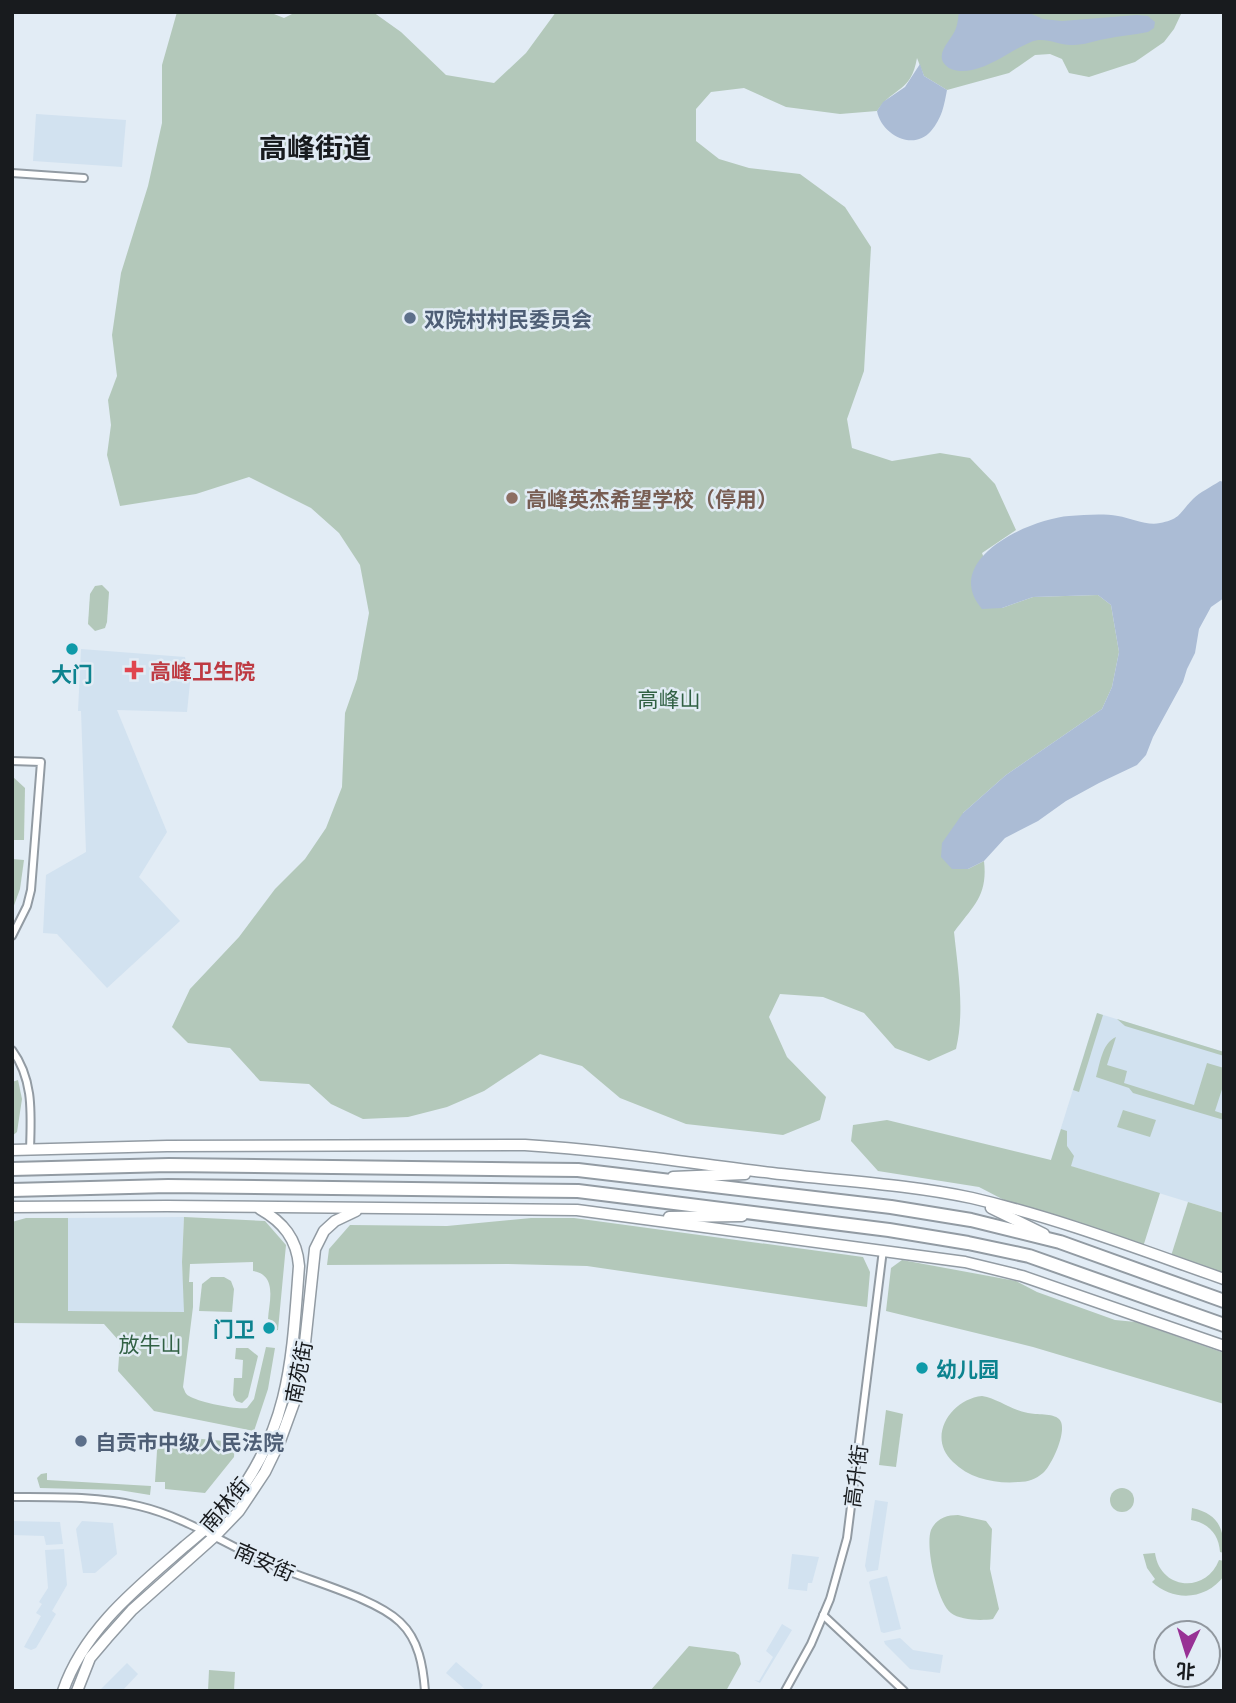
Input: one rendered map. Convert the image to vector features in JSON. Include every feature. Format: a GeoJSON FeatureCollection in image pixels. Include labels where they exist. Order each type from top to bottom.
{"type":"FeatureCollection","features":[{"type":"Feature","properties":{"kind":"highway"},"geometry":{"type":"LineString","coordinates":[[12,1169],[169,1165],[578,1170],[891,1207],[971,1220],[1060,1242],[1224,1301]]}},
{"type":"Feature","properties":{"kind":"highway"},"geometry":{"type":"LineString","coordinates":[[12,1190],[168,1186],[578,1191],[889,1230],[968,1243],[1028,1256],[1224,1325]]}},
{"type":"Feature","properties":{"kind":"street"},"geometry":{"type":"LineString","coordinates":[[12,173],[84,178]]}},
{"type":"Feature","properties":{"kind":"street"},"geometry":{"type":"LineString","coordinates":[[12,761],[41,762],[31,890],[27,906],[12,936]]}},
{"type":"Feature","properties":{"kind":"street"},"geometry":{"type":"LineString","coordinates":[[12,1050],[20,1061],[29,1084],[30,1150]]}},
{"type":"Feature","properties":{"kind":"street"},"geometry":{"type":"LineString","coordinates":[[12,1150],[167,1146],[525,1145],[583,1148],[774,1173],[863,1181],[971,1198],[1055,1221],[1224,1279]]}},
{"type":"Feature","properties":{"kind":"street"},"geometry":{"type":"LineString","coordinates":[[642,1178],[774,1173]]}},
{"type":"Feature","properties":{"kind":"street"},"geometry":{"type":"LineString","coordinates":[[971,1198],[1060,1242]]}},
{"type":"Feature","properties":{"kind":"street"},"geometry":{"type":"LineString","coordinates":[[12,1208],[141,1206],[577,1210],[965,1262],[1022,1276],[1224,1346]]}},
{"type":"Feature","properties":{"kind":"street","name":"南林街"},"geometry":{"type":"LineString","coordinates":[[63,1691],[79,1654],[123,1600],[203,1531],[231,1503],[270,1438],[285,1399],[291,1369],[299,1265],[298,1252],[283,1226],[275,1217],[257,1207]]}},
{"type":"Feature","properties":{"kind":"street","name":"南苑街"},"geometry":{"type":"LineString","coordinates":[[215,1536],[239,1511],[265,1472],[290,1416],[301,1370],[318,1242],[324,1231],[335,1221],[360,1209]]}},
{"type":"Feature","properties":{"kind":"street"},"geometry":{"type":"LineString","coordinates":[[641,1218],[764,1216]]}},
{"type":"Feature","properties":{"kind":"street","name":"高升街"},"geometry":{"type":"LineString","coordinates":[[785,1691],[811,1644],[836,1583],[847,1538],[883,1250]]}},
{"type":"Feature","properties":{"kind":"street","name":"南安街"},"geometry":{"type":"LineString","coordinates":[[12,1497],[120,1502],[162,1512],[272,1565],[374,1605],[398,1620],[413,1640],[421,1660],[425,1691]]}},
{"type":"Feature","properties":{"kind":"street","name":"南林街"},"geometry":{"type":"LineString","coordinates":[[77,1691],[90,1658],[132,1610],[215,1536]]}},
{"type":"Feature","properties":{"kind":"street"},"geometry":{"type":"LineString","coordinates":[[823,1615],[904,1691]]}},
{"type":"Feature","properties":{"kind":"shaded area"},"geometry":{"type":"Polygon","coordinates":[[[959,12],[1027,12],[1043,19],[1062,21],[1137,15],[1148,16],[1155,22],[1154,28],[1148,32],[1081,44],[1068,45],[1036,40],[988,65],[960,71],[949,68],[942,58],[942,53],[956,28],[959,12]]]}},
{"type":"Feature","properties":{"kind":"shaded area"},"geometry":{"type":"Polygon","coordinates":[[[920,64],[924,76],[947,90],[944,107],[931,131],[916,140],[907,140],[891,133],[877,111],[883,102],[905,87],[920,64]]]}},
{"type":"Feature","properties":{"kind":"shaded area"},"geometry":{"type":"Polygon","coordinates":[[[36,114],[126,120],[122,167],[33,161],[36,114]]]}},
{"type":"Feature","properties":{"kind":"shaded area"},"geometry":{"type":"Polygon","coordinates":[[[1220,481],[1224,482],[1224,598],[1211,607],[1199,629],[1195,653],[1183,682],[1146,755],[1137,765],[1066,801],[1038,821],[1005,838],[984,861],[968,869],[952,869],[941,857],[942,843],[963,813],[1006,775],[1102,709],[1112,687],[1119,652],[1111,605],[1098,595],[1033,597],[1002,608],[982,609],[972,591],[972,574],[981,559],[995,545],[1013,534],[1052,519],[1100,514],[1155,524],[1172,520],[1199,494],[1220,481]]]}},
{"type":"Feature","properties":{"kind":"shaded area"},"geometry":{"type":"Polygon","coordinates":[[[81,649],[185,657],[190,683],[187,712],[117,710],[167,832],[139,877],[180,921],[107,988],[57,934],[43,933],[46,875],[86,852],[81,711],[78,711],[81,649]]]}},
{"type":"Feature","properties":{"kind":"shaded area"},"geometry":{"type":"Polygon","coordinates":[[[1097,1013],[1224,1052],[1224,1213],[1051,1160],[1097,1013]]]}},
{"type":"Feature","properties":{"kind":"shaded area"},"geometry":{"type":"Polygon","coordinates":[[[184,1217],[182,1262],[185,1312],[68,1311],[68,1218],[184,1217]]]}},
{"type":"Feature","properties":{"kind":"shaded area"},"geometry":{"type":"Polygon","coordinates":[[[875,1500],[888,1502],[878,1570],[867,1572],[865,1566],[875,1500]]]}},
{"type":"Feature","properties":{"kind":"shaded area"},"geometry":{"type":"Polygon","coordinates":[[[12,1521],[60,1522],[63,1544],[46,1545],[44,1536],[12,1535],[12,1521]]]}},
{"type":"Feature","properties":{"kind":"shaded area"},"geometry":{"type":"Polygon","coordinates":[[[82,1521],[113,1523],[117,1554],[95,1573],[83,1573],[76,1529],[82,1521]]]}},
{"type":"Feature","properties":{"kind":"shaded area"},"geometry":{"type":"Polygon","coordinates":[[[64,1549],[67,1585],[52,1611],[56,1614],[36,1648],[31,1650],[24,1647],[41,1616],[36,1613],[48,1588],[45,1550],[64,1549]]]}},
{"type":"Feature","properties":{"kind":"shaded area"},"geometry":{"type":"Polygon","coordinates":[[[792,1554],[819,1557],[807,1591],[788,1589],[792,1554]]]}},
{"type":"Feature","properties":{"kind":"shaded area"},"geometry":{"type":"Polygon","coordinates":[[[887,1576],[901,1629],[884,1633],[881,1632],[869,1582],[887,1576]]]}},
{"type":"Feature","properties":{"kind":"shaded area"},"geometry":{"type":"Polygon","coordinates":[[[782,1624],[792,1630],[760,1683],[754,1680],[759,1681],[773,1657],[766,1651],[782,1624]]]}},
{"type":"Feature","properties":{"kind":"shaded area"},"geometry":{"type":"Polygon","coordinates":[[[900,1638],[913,1650],[943,1655],[940,1673],[910,1669],[884,1641],[900,1638]]]}},
{"type":"Feature","properties":{"kind":"shaded area"},"geometry":{"type":"Polygon","coordinates":[[[456,1662],[483,1685],[479,1691],[467,1691],[446,1673],[456,1662]]]}},
{"type":"Feature","properties":{"kind":"shaded area"},"geometry":{"type":"Polygon","coordinates":[[[127,1663],[138,1674],[122,1691],[99,1691],[127,1663]]]}},
{"type":"Feature","properties":{"kind":"green space","name":"高峰山"},"geometry":{"type":"Polygon","coordinates":[[[177,12],[269,12],[284,18],[296,12],[373,12],[401,32],[446,75],[494,83],[526,53],[556,12],[1182,12],[1164,42],[1135,62],[1089,77],[1069,73],[1062,59],[1050,54],[1035,55],[1009,73],[947,90],[924,76],[917,58],[911,78],[877,111],[840,114],[786,107],[744,88],[711,92],[696,109],[696,141],[719,159],[749,168],[800,174],[845,207],[871,247],[864,371],[847,419],[852,448],[892,461],[940,453],[970,458],[995,484],[1016,530],[982,553],[1002,608],[1033,597],[1098,595],[1111,605],[1119,652],[1112,687],[1102,709],[1006,775],[963,813],[968,869],[984,861],[985,873],[978,900],[954,932],[960,1005],[956,1049],[929,1061],[895,1048],[864,1013],[823,997],[780,994],[769,1017],[787,1057],[826,1097],[820,1120],[783,1135],[686,1124],[620,1098],[582,1066],[540,1054],[484,1091],[447,1107],[408,1117],[363,1119],[331,1104],[309,1084],[260,1081],[230,1048],[188,1043],[172,1027],[190,989],[239,937],[275,889],[305,859],[326,828],[342,787],[345,713],[357,679],[369,613],[360,565],[339,533],[311,508],[249,477],[196,494],[120,506],[107,455],[111,425],[108,400],[117,376],[112,335],[121,273],[148,186],[162,123],[162,65],[177,12]]]}},
{"type":"Feature","properties":{"kind":"green space"},"geometry":{"type":"Polygon","coordinates":[[[102,585],[109,592],[107,622],[105,628],[95,631],[88,624],[90,594],[95,586],[102,585]]]}},
{"type":"Feature","properties":{"kind":"green space"},"geometry":{"type":"Polygon","coordinates":[[[12,776],[25,788],[24,840],[12,840],[12,776]]]}},
{"type":"Feature","properties":{"kind":"green space"},"geometry":{"type":"Polygon","coordinates":[[[12,859],[24,860],[20,889],[12,911],[12,859]]]}},
{"type":"Feature","properties":{"kind":"green space"},"geometry":{"type":"Polygon","coordinates":[[[1097,1013],[1103,1015],[1079,1092],[1073,1090],[1097,1013]]]}},
{"type":"Feature","properties":{"kind":"green space"},"geometry":{"type":"Polygon","coordinates":[[[1117,1019],[1224,1052],[1224,1056],[1125,1026],[1117,1019]]]}},
{"type":"Feature","properties":{"kind":"green space"},"geometry":{"type":"Polygon","coordinates":[[[1116,1037],[1107,1065],[1127,1071],[1124,1083],[1194,1105],[1207,1063],[1224,1068],[1224,1083],[1215,1111],[1224,1114],[1224,1120],[1133,1093],[1129,1088],[1096,1077],[1105,1049],[1116,1037]]]}},
{"type":"Feature","properties":{"kind":"green space"},"geometry":{"type":"Polygon","coordinates":[[[18,1080],[22,1099],[17,1132],[12,1136],[12,1082],[18,1080]]]}},
{"type":"Feature","properties":{"kind":"green space"},"geometry":{"type":"Polygon","coordinates":[[[1123,1110],[1156,1120],[1150,1137],[1117,1127],[1123,1110]]]}},
{"type":"Feature","properties":{"kind":"green space"},"geometry":{"type":"Polygon","coordinates":[[[887,1120],[1051,1160],[1061,1129],[1067,1131],[1067,1146],[1074,1156],[1071,1166],[1160,1193],[1143,1247],[1006,1201],[979,1187],[878,1171],[851,1141],[853,1125],[887,1120]]]}},
{"type":"Feature","properties":{"kind":"green space"},"geometry":{"type":"Polygon","coordinates":[[[1188,1202],[1224,1213],[1224,1273],[1171,1256],[1188,1202]]]}},
{"type":"Feature","properties":{"kind":"green space","name":"放牛山"},"geometry":{"type":"Polygon","coordinates":[[[184,1217],[265,1221],[286,1245],[278,1330],[271,1331],[271,1320],[268,1319],[269,1283],[261,1274],[253,1271],[253,1262],[190,1264],[189,1282],[193,1282],[193,1307],[183,1387],[188,1395],[200,1401],[247,1408],[254,1399],[266,1347],[275,1348],[268,1389],[254,1431],[154,1411],[118,1371],[120,1342],[104,1324],[12,1323],[12,1222],[26,1218],[68,1218],[68,1311],[184,1312],[184,1217]]]}},
{"type":"Feature","properties":{"kind":"green space"},"geometry":{"type":"Polygon","coordinates":[[[531,1218],[574,1218],[863,1257],[870,1272],[867,1307],[587,1266],[327,1265],[329,1249],[350,1225],[447,1226],[531,1218]]]}},
{"type":"Feature","properties":{"kind":"green space"},"geometry":{"type":"Polygon","coordinates":[[[902,1260],[1016,1281],[1037,1292],[1115,1320],[1136,1322],[1224,1353],[1224,1404],[1033,1347],[886,1311],[891,1268],[902,1260]]]}},
{"type":"Feature","properties":{"kind":"green space"},"geometry":{"type":"Polygon","coordinates":[[[211,1277],[224,1277],[231,1281],[234,1289],[232,1312],[199,1311],[202,1284],[211,1277]]]}},
{"type":"Feature","properties":{"kind":"green space"},"geometry":{"type":"Polygon","coordinates":[[[236,1348],[248,1348],[258,1356],[248,1397],[242,1403],[236,1401],[233,1395],[234,1378],[242,1378],[243,1360],[235,1359],[236,1348]]]}},
{"type":"Feature","properties":{"kind":"green space"},"geometry":{"type":"Polygon","coordinates":[[[982,1396],[1022,1412],[1059,1419],[1062,1424],[1061,1438],[1051,1462],[1040,1475],[1022,1482],[984,1479],[967,1473],[945,1452],[942,1431],[946,1421],[961,1404],[982,1396]]]}},
{"type":"Feature","properties":{"kind":"green space"},"geometry":{"type":"Polygon","coordinates":[[[886,1410],[903,1414],[896,1467],[879,1465],[886,1410]]]}},
{"type":"Feature","properties":{"kind":"green space"},"geometry":{"type":"Polygon","coordinates":[[[158,1435],[235,1442],[234,1457],[205,1493],[165,1489],[165,1482],[155,1482],[158,1435]]]}},
{"type":"Feature","properties":{"kind":"green space"},"geometry":{"type":"Polygon","coordinates":[[[47,1473],[47,1480],[151,1486],[150,1495],[119,1490],[40,1488],[37,1478],[47,1473]]]}},
{"type":"Feature","properties":{"kind":"green space"},"geometry":{"type":"Polygon","coordinates":[[[1122,1488],[1131,1491],[1134,1500],[1131,1509],[1122,1512],[1113,1509],[1110,1500],[1113,1491],[1122,1488]]]}},
{"type":"Feature","properties":{"kind":"green space"},"geometry":{"type":"Polygon","coordinates":[[[1192,1508],[1208,1514],[1218,1524],[1223,1537],[1224,1553],[1220,1552],[1218,1540],[1212,1531],[1191,1520],[1192,1508]]]}},
{"type":"Feature","properties":{"kind":"green space"},"geometry":{"type":"Polygon","coordinates":[[[958,1515],[986,1521],[992,1529],[990,1569],[999,1609],[993,1619],[970,1619],[955,1615],[941,1598],[930,1548],[931,1530],[942,1518],[958,1515]]]}},
{"type":"Feature","properties":{"kind":"green space"},"geometry":{"type":"Polygon","coordinates":[[[1155,1553],[1165,1574],[1174,1580],[1184,1583],[1204,1578],[1213,1571],[1219,1560],[1224,1561],[1224,1576],[1217,1584],[1199,1594],[1190,1596],[1170,1593],[1152,1582],[1155,1579],[1147,1568],[1143,1554],[1155,1553]]]}},
{"type":"Feature","properties":{"kind":"green space"},"geometry":{"type":"Polygon","coordinates":[[[689,1646],[735,1652],[739,1655],[741,1664],[726,1691],[650,1691],[689,1646]]]}},
{"type":"Feature","properties":{"kind":"green space"},"geometry":{"type":"Polygon","coordinates":[[[209,1670],[235,1672],[234,1691],[208,1691],[209,1670]]]}},
{"type":"Feature","properties":{"kind":"place","name":"双院村村民委员会"},"geometry":{"type":"Point","coordinates":[410,318]}},
{"type":"Feature","properties":{"kind":"place","name":"高峰英杰希望学校（停用）"},"geometry":{"type":"Point","coordinates":[512,498]}},
{"type":"Feature","properties":{"kind":"place","name":"大门"},"geometry":{"type":"Point","coordinates":[72,649]}},
{"type":"Feature","properties":{"kind":"place","name":"高峰卫生院"},"geometry":{"type":"Point","coordinates":[134,670]}},
{"type":"Feature","properties":{"kind":"place","name":"门卫"},"geometry":{"type":"Point","coordinates":[269,1328]}},
{"type":"Feature","properties":{"kind":"place","name":"幼儿园"},"geometry":{"type":"Point","coordinates":[922,1368]}},
{"type":"Feature","properties":{"kind":"place","name":"自贡市中级人民法院"},"geometry":{"type":"Point","coordinates":[81,1441]}},
{"type":"Feature","properties":{"kind":"district","name":"高峰街道"},"geometry":{"type":"Point","coordinates":[315,147]}}]}
